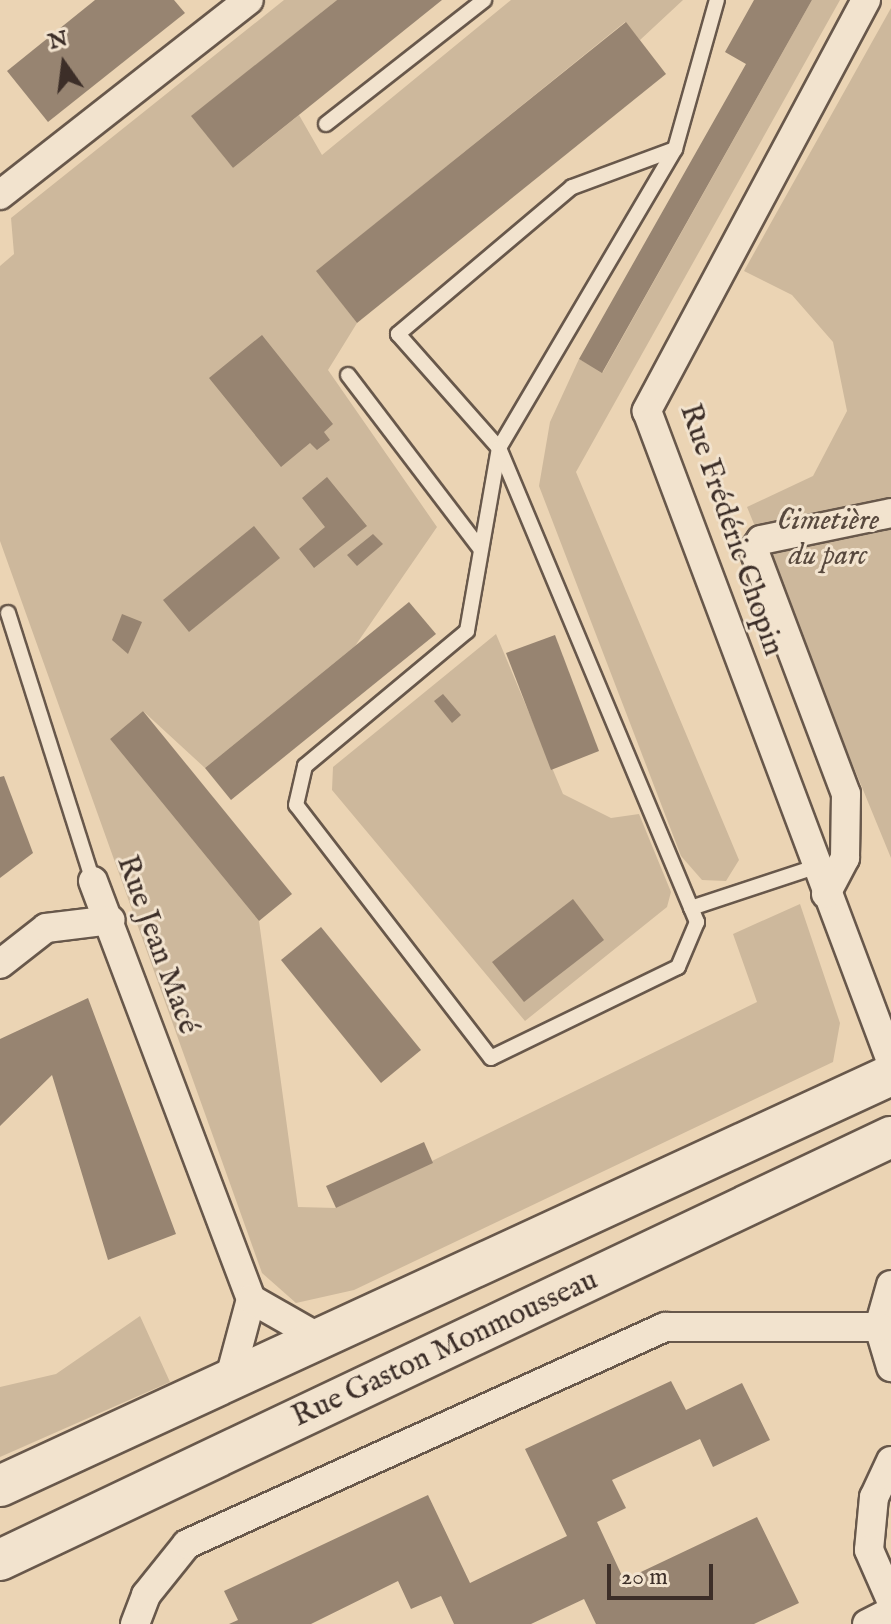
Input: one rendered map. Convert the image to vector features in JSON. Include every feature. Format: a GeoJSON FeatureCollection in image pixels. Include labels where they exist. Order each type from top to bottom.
{"type":"FeatureCollection","features":[{"type":"Feature","properties":{"kind":"main road","name":"Rue Gaston Monmousseau"},"geometry":{"type":"LineString","coordinates":[[0,1486],[891,1075]]}},
{"type":"Feature","properties":{"kind":"main road","name":"Rue Gaston Monmousseau"},"geometry":{"type":"LineString","coordinates":[[0,1560],[891,1137]]}},
{"type":"Feature","properties":{"kind":"street"},"geometry":{"type":"LineString","coordinates":[[0,195],[249,0]]}},
{"type":"Feature","properties":{"kind":"street","name":"Rue Frédéric Chopin"},"geometry":{"type":"LineString","coordinates":[[866,0],[647,411],[815,867],[891,1061]]}},
{"type":"Feature","properties":{"kind":"street"},"geometry":{"type":"LineString","coordinates":[[826,894],[845,858],[846,794],[754,550],[761,540],[891,513]]}},
{"type":"Feature","properties":{"kind":"street","name":"Rue Jean Macé"},"geometry":{"type":"LineString","coordinates":[[93,881],[111,920],[251,1299]]}},
{"type":"Feature","properties":{"kind":"street"},"geometry":{"type":"LineString","coordinates":[[0,964],[46,928],[111,920]]}},
{"type":"Feature","properties":{"kind":"street"},"geometry":{"type":"LineString","coordinates":[[891,1285],[879,1327],[891,1367]]}},
{"type":"Feature","properties":{"kind":"street"},"geometry":{"type":"LineString","coordinates":[[229,1381],[251,1299],[321,1339]]}},
{"type":"Feature","properties":{"kind":"street"},"geometry":{"type":"LineString","coordinates":[[135,1624],[146,1595],[187,1544],[665,1327],[879,1327]]}},
{"type":"Feature","properties":{"kind":"street"},"geometry":{"type":"LineString","coordinates":[[891,1461],[874,1497],[869,1550],[891,1600]]}},
{"type":"Feature","properties":{"kind":"street"},"geometry":{"type":"LineString","coordinates":[[867,1624],[891,1612]]}},
{"type":"Feature","properties":{"kind":"lane"},"geometry":{"type":"LineString","coordinates":[[326,124],[484,0]]}},
{"type":"Feature","properties":{"kind":"lane"},"geometry":{"type":"LineString","coordinates":[[675,149],[572,187],[398,334],[499,448],[697,922],[678,967],[491,1058],[296,805],[305,766],[467,631],[479,547],[499,448],[675,149],[717,0]]}},
{"type":"Feature","properties":{"kind":"lane"},"geometry":{"type":"LineString","coordinates":[[348,375],[479,547]]}},
{"type":"Feature","properties":{"kind":"lane","name":"Rue Jean Macé"},"geometry":{"type":"LineString","coordinates":[[8,613],[93,881]]}},
{"type":"Feature","properties":{"kind":"lane"},"geometry":{"type":"LineString","coordinates":[[691,908],[815,867]]}},
{"type":"Feature","properties":{"kind":"green space"},"geometry":{"type":"Polygon","coordinates":[[[284,0],[337,0],[192,116],[233,168],[299,115],[322,155],[511,0],[683,0],[640,40],[625,22],[317,271],[357,323],[328,370],[437,527],[355,646],[205,768],[143,711],[110,739],[259,921],[298,1207],[336,1208],[757,1002],[733,934],[800,904],[840,1023],[833,1062],[354,1290],[296,1303],[262,1273],[0,541],[0,266],[14,254],[11,218],[284,0]]]}},
{"type":"Feature","properties":{"kind":"green space"},"geometry":{"type":"Polygon","coordinates":[[[812,0],[840,0],[576,472],[739,860],[726,881],[702,880],[681,856],[539,486],[550,422],[579,359],[603,372],[812,0]]]}},
{"type":"Feature","properties":{"kind":"green space","name":"Cimetière du parc"},"geometry":{"type":"Polygon","coordinates":[[[891,8],[891,858],[747,507],[813,476],[847,411],[833,342],[792,295],[744,271],[891,8]]]}},
{"type":"Feature","properties":{"kind":"green space"},"geometry":{"type":"Polygon","coordinates":[[[496,634],[563,794],[611,818],[639,814],[671,892],[667,907],[525,1021],[332,790],[333,767],[496,634]]]}},
{"type":"Feature","properties":{"kind":"green space"},"geometry":{"type":"Polygon","coordinates":[[[140,1316],[170,1382],[0,1457],[0,1387],[56,1374],[140,1316]]]}},
{"type":"Feature","properties":{"kind":"building"},"geometry":{"type":"Polygon","coordinates":[[[95,0],[174,0],[185,13],[48,122],[7,71],[95,0]]]}},
{"type":"Feature","properties":{"kind":"building"},"geometry":{"type":"Polygon","coordinates":[[[337,0],[442,0],[233,168],[191,116],[337,0]]]}},
{"type":"Feature","properties":{"kind":"building"},"geometry":{"type":"Polygon","coordinates":[[[754,0],[812,0],[602,373],[579,359],[746,64],[725,52],[754,0]]]}},
{"type":"Feature","properties":{"kind":"building"},"geometry":{"type":"Polygon","coordinates":[[[626,22],[666,74],[357,323],[316,271],[626,22]]]}},
{"type":"Feature","properties":{"kind":"building"},"geometry":{"type":"Polygon","coordinates":[[[262,335],[333,424],[324,432],[330,440],[317,450],[310,443],[281,467],[209,378],[262,335]]]}},
{"type":"Feature","properties":{"kind":"building"},"geometry":{"type":"Polygon","coordinates":[[[327,477],[367,526],[314,568],[299,549],[325,527],[302,498],[327,477]]]}},
{"type":"Feature","properties":{"kind":"building"},"geometry":{"type":"Polygon","coordinates":[[[254,526],[280,558],[189,632],[163,600],[254,526]]]}},
{"type":"Feature","properties":{"kind":"building"},"geometry":{"type":"Polygon","coordinates":[[[373,534],[383,544],[357,566],[347,555],[373,534]]]}},
{"type":"Feature","properties":{"kind":"building"},"geometry":{"type":"Polygon","coordinates":[[[409,602],[436,634],[231,800],[205,768],[409,602]]]}},
{"type":"Feature","properties":{"kind":"building"},"geometry":{"type":"Polygon","coordinates":[[[122,614],[142,622],[128,654],[112,640],[122,614]]]}},
{"type":"Feature","properties":{"kind":"building"},"geometry":{"type":"Polygon","coordinates":[[[555,635],[599,751],[551,770],[506,653],[555,635]]]}},
{"type":"Feature","properties":{"kind":"building"},"geometry":{"type":"Polygon","coordinates":[[[443,694],[461,715],[452,723],[434,701],[443,694]]]}},
{"type":"Feature","properties":{"kind":"building"},"geometry":{"type":"Polygon","coordinates":[[[143,711],[292,894],[259,921],[110,739],[143,711]]]}},
{"type":"Feature","properties":{"kind":"building"},"geometry":{"type":"Polygon","coordinates":[[[4,776],[33,853],[0,878],[0,777],[4,776]]]}},
{"type":"Feature","properties":{"kind":"building"},"geometry":{"type":"Polygon","coordinates":[[[573,899],[604,940],[524,1002],[492,962],[573,899]]]}},
{"type":"Feature","properties":{"kind":"building"},"geometry":{"type":"Polygon","coordinates":[[[321,927],[421,1050],[381,1083],[281,960],[321,927]]]}},
{"type":"Feature","properties":{"kind":"building"},"geometry":{"type":"Polygon","coordinates":[[[88,998],[176,1234],[108,1260],[52,1075],[0,1126],[0,1039],[88,998]]]}},
{"type":"Feature","properties":{"kind":"building"},"geometry":{"type":"Polygon","coordinates":[[[424,1142],[433,1163],[336,1208],[326,1186],[424,1142]]]}},
{"type":"Feature","properties":{"kind":"building"},"geometry":{"type":"Polygon","coordinates":[[[671,1381],[686,1410],[742,1383],[770,1440],[713,1467],[700,1439],[612,1480],[626,1508],[597,1522],[624,1580],[757,1517],[799,1603],[754,1624],[596,1624],[584,1599],[531,1624],[454,1624],[441,1596],[411,1609],[398,1581],[311,1624],[229,1624],[238,1620],[224,1591],[428,1495],[470,1583],[567,1536],[525,1449],[671,1381]]]}}]}
